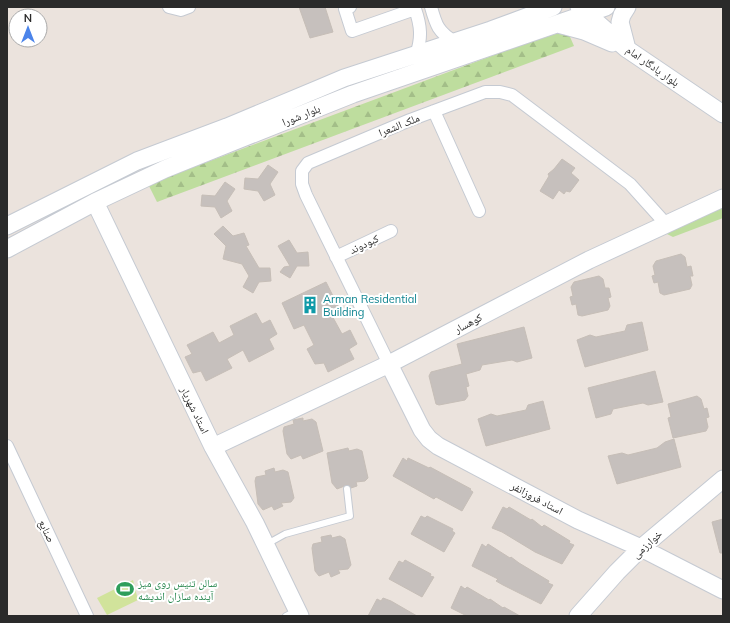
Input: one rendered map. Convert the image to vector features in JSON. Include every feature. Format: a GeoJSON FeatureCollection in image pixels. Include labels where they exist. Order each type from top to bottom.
{"type":"FeatureCollection","features":[{"type":"Feature","properties":{"kind":"street"},"geometry":{"type":"LineString","coordinates":[[168,7],[181,10],[189,7]]}},
{"type":"Feature","properties":{"kind":"street"},"geometry":{"type":"LineString","coordinates":[[350,7],[345,9],[352,31],[420,8],[419,46],[416,54]]}},
{"type":"Feature","properties":{"kind":"street"},"geometry":{"type":"LineString","coordinates":[[431,7],[436,26],[444,36],[455,42]]}},
{"type":"Feature","properties":{"kind":"street","name":"بلوار شورا"},"geometry":{"type":"LineString","coordinates":[[7,226],[137,161],[227,127],[344,78],[455,42],[553,7]]}},
{"type":"Feature","properties":{"kind":"street","name":"بلوار شورا"},"geometry":{"type":"LineString","coordinates":[[7,249],[95,202],[165,169],[353,94],[558,24],[582,10],[606,7]]}},
{"type":"Feature","properties":{"kind":"street"},"geometry":{"type":"LineString","coordinates":[[627,7],[620,22],[627,49]]}},
{"type":"Feature","properties":{"kind":"street","name":"بلوار یادگار امام"},"geometry":{"type":"LineString","coordinates":[[582,10],[627,49],[723,114]]}},
{"type":"Feature","properties":{"kind":"street"},"geometry":{"type":"LineString","coordinates":[[558,24],[584,31],[627,49]]}},
{"type":"Feature","properties":{"kind":"street","name":"ملک الشعرا"},"geometry":{"type":"LineString","coordinates":[[389,364],[306,195],[302,184],[302,171],[308,163],[434,111],[485,92],[500,92],[512,95],[630,184],[666,224]]}},
{"type":"Feature","properties":{"kind":"street"},"geometry":{"type":"LineString","coordinates":[[434,111],[479,211]]}},
{"type":"Feature","properties":{"kind":"street","name":"کوهسار"},"geometry":{"type":"LineString","coordinates":[[213,447],[389,364],[589,260],[723,198]]}},
{"type":"Feature","properties":{"kind":"street","name":"استاد شهریار"},"geometry":{"type":"LineString","coordinates":[[95,202],[213,447],[266,545],[294,614]]}},
{"type":"Feature","properties":{"kind":"street","name":"کبودوند"},"geometry":{"type":"LineString","coordinates":[[336,257],[391,231]]}},
{"type":"Feature","properties":{"kind":"street","name":"استاد فروزانفر"},"geometry":{"type":"LineString","coordinates":[[389,364],[422,430],[429,439],[438,446],[578,520],[641,548],[723,590]]}},
{"type":"Feature","properties":{"kind":"street","name":"صنایع"},"geometry":{"type":"LineString","coordinates":[[7,446],[87,616]]}},
{"type":"Feature","properties":{"kind":"street","name":"خوارزمی"},"geometry":{"type":"LineString","coordinates":[[578,616],[617,572],[641,548],[723,480]]}},
{"type":"Feature","properties":{"kind":"lane"},"geometry":{"type":"LineString","coordinates":[[266,545],[286,534],[350,516],[346,489]]}},
{"type":"Feature","properties":{"kind":"green space"},"geometry":{"type":"Polygon","coordinates":[[[567,30],[574,46],[157,202],[148,184],[513,48],[567,30]]]}},
{"type":"Feature","properties":{"kind":"green space"},"geometry":{"type":"Polygon","coordinates":[[[723,202],[723,218],[673,237],[665,233],[723,202]]]}},
{"type":"Feature","properties":{"kind":"green space","name":"سالن تنیس روی میز آینده سازان اندیشه"},"geometry":{"type":"Polygon","coordinates":[[[133,580],[138,600],[107,615],[97,598],[133,580]]]}},
{"type":"Feature","properties":{"kind":"building"},"geometry":{"type":"Polygon","coordinates":[[[299,7],[325,7],[333,32],[310,38],[299,7]]]}},
{"type":"Feature","properties":{"kind":"building"},"geometry":{"type":"Polygon","coordinates":[[[562,159],[575,168],[571,173],[579,180],[570,192],[566,191],[564,194],[559,190],[553,199],[540,191],[549,176],[548,174],[562,159]]]}},
{"type":"Feature","properties":{"kind":"building"},"geometry":{"type":"Polygon","coordinates":[[[268,165],[278,172],[270,184],[275,195],[264,201],[258,191],[244,189],[245,178],[258,179],[268,165]]]}},
{"type":"Feature","properties":{"kind":"building"},"geometry":{"type":"Polygon","coordinates":[[[225,182],[235,189],[227,201],[232,211],[221,218],[215,207],[201,206],[202,195],[215,196],[225,182]]]}},
{"type":"Feature","properties":{"kind":"building"},"geometry":{"type":"Polygon","coordinates":[[[223,226],[233,236],[244,233],[249,245],[246,246],[259,268],[270,268],[271,281],[259,282],[253,293],[243,287],[249,276],[242,264],[223,259],[226,246],[214,234],[223,226]]]}},
{"type":"Feature","properties":{"kind":"building"},"geometry":{"type":"Polygon","coordinates":[[[289,240],[297,253],[308,252],[309,266],[297,266],[290,278],[280,272],[284,267],[290,266],[278,246],[289,240]]]}},
{"type":"Feature","properties":{"kind":"building"},"geometry":{"type":"Polygon","coordinates":[[[681,254],[685,257],[687,267],[691,266],[693,276],[690,276],[692,285],[690,289],[664,295],[660,293],[658,282],[654,283],[652,276],[655,275],[653,266],[656,261],[681,254]]]}},
{"type":"Feature","properties":{"kind":"building"},"geometry":{"type":"Polygon","coordinates":[[[599,276],[603,279],[605,288],[609,288],[611,297],[608,298],[610,306],[608,310],[582,316],[578,315],[576,304],[572,305],[570,297],[573,296],[571,287],[574,282],[599,276]]]}},
{"type":"Feature","properties":{"kind":"building"},"geometry":{"type":"Polygon","coordinates":[[[326,282],[339,308],[330,312],[342,334],[350,330],[357,344],[349,349],[354,359],[328,372],[324,363],[315,364],[307,349],[314,345],[304,325],[294,329],[282,303],[326,282]]]}},
{"type":"Feature","properties":{"kind":"building"},"geometry":{"type":"Polygon","coordinates":[[[256,313],[262,324],[270,320],[277,334],[269,339],[274,349],[249,362],[243,350],[227,359],[232,368],[206,381],[201,371],[193,373],[185,357],[192,354],[187,345],[213,332],[219,343],[234,335],[230,326],[256,313]]]}},
{"type":"Feature","properties":{"kind":"building"},"geometry":{"type":"Polygon","coordinates":[[[642,322],[648,350],[585,367],[577,340],[590,335],[596,337],[625,331],[627,325],[642,322]]]}},
{"type":"Feature","properties":{"kind":"building"},"geometry":{"type":"Polygon","coordinates":[[[524,327],[532,358],[517,362],[512,360],[482,365],[480,370],[466,374],[469,386],[466,387],[468,396],[465,400],[439,405],[436,404],[429,376],[431,372],[462,364],[457,344],[524,327]]]}},
{"type":"Feature","properties":{"kind":"building"},"geometry":{"type":"Polygon","coordinates":[[[655,371],[663,402],[648,405],[643,403],[613,409],[611,414],[596,418],[588,388],[655,371]]]}},
{"type":"Feature","properties":{"kind":"building"},"geometry":{"type":"Polygon","coordinates":[[[697,396],[701,399],[704,409],[707,408],[709,417],[706,418],[708,427],[706,431],[673,438],[668,418],[671,417],[668,404],[697,396]]]}},
{"type":"Feature","properties":{"kind":"building"},"geometry":{"type":"Polygon","coordinates":[[[543,401],[550,429],[486,446],[478,419],[491,414],[497,416],[526,410],[528,405],[543,401]]]}},
{"type":"Feature","properties":{"kind":"building"},"geometry":{"type":"Polygon","coordinates":[[[303,418],[303,421],[312,419],[316,422],[323,451],[303,459],[301,455],[291,459],[287,454],[283,431],[284,427],[294,424],[293,420],[303,418]]]}},
{"type":"Feature","properties":{"kind":"building"},"geometry":{"type":"Polygon","coordinates":[[[674,439],[681,467],[617,484],[608,456],[622,453],[628,455],[657,448],[665,442],[674,439]]]}},
{"type":"Feature","properties":{"kind":"building"},"geometry":{"type":"Polygon","coordinates":[[[348,448],[349,451],[357,449],[362,451],[368,478],[365,481],[356,482],[357,486],[351,488],[347,485],[337,489],[332,483],[327,453],[348,448]]]}},
{"type":"Feature","properties":{"kind":"building"},"geometry":{"type":"Polygon","coordinates":[[[403,458],[407,461],[408,458],[429,468],[430,467],[471,489],[470,490],[473,492],[462,511],[436,497],[434,499],[393,476],[403,458]]]}},
{"type":"Feature","properties":{"kind":"building"},"geometry":{"type":"Polygon","coordinates":[[[274,468],[275,472],[283,470],[288,472],[294,498],[291,502],[281,503],[283,506],[274,510],[272,506],[263,510],[258,504],[255,481],[256,477],[266,475],[265,471],[274,468]]]}},
{"type":"Feature","properties":{"kind":"building"},"geometry":{"type":"Polygon","coordinates":[[[503,507],[507,509],[509,507],[531,520],[532,519],[542,527],[544,525],[570,541],[569,543],[574,545],[562,564],[535,552],[502,532],[492,528],[503,507]]]}},
{"type":"Feature","properties":{"kind":"building"},"geometry":{"type":"Polygon","coordinates":[[[421,516],[425,518],[427,516],[453,529],[452,531],[455,533],[444,552],[411,534],[421,516]]]}},
{"type":"Feature","properties":{"kind":"building"},"geometry":{"type":"Polygon","coordinates":[[[723,519],[723,553],[720,553],[712,522],[723,519]]]}},
{"type":"Feature","properties":{"kind":"building"},"geometry":{"type":"Polygon","coordinates":[[[331,535],[332,538],[340,536],[345,539],[351,565],[348,569],[338,570],[340,573],[331,577],[329,572],[319,576],[315,571],[312,548],[313,544],[322,542],[321,537],[331,535]]]}},
{"type":"Feature","properties":{"kind":"building"},"geometry":{"type":"Polygon","coordinates":[[[482,544],[486,547],[488,544],[510,558],[511,557],[553,585],[541,604],[503,585],[496,581],[498,579],[472,566],[482,544]]]}},
{"type":"Feature","properties":{"kind":"building"},"geometry":{"type":"Polygon","coordinates":[[[405,560],[434,577],[422,597],[389,579],[399,561],[403,563],[405,560]]]}},
{"type":"Feature","properties":{"kind":"building"},"geometry":{"type":"Polygon","coordinates":[[[461,586],[465,589],[467,587],[520,616],[467,616],[451,608],[461,586]]]}},
{"type":"Feature","properties":{"kind":"building"},"geometry":{"type":"Polygon","coordinates":[[[383,598],[417,616],[368,616],[377,599],[381,601],[383,598]]]}},
{"type":"Feature","properties":{"kind":"place","name":"Arman Residential Building"},"geometry":{"type":"Point","coordinates":[310,305]}},
{"type":"Feature","properties":{"kind":"place","name":"سالن تنیس روی میز آینده سازان اندیشه"},"geometry":{"type":"Point","coordinates":[125,589]}}]}
